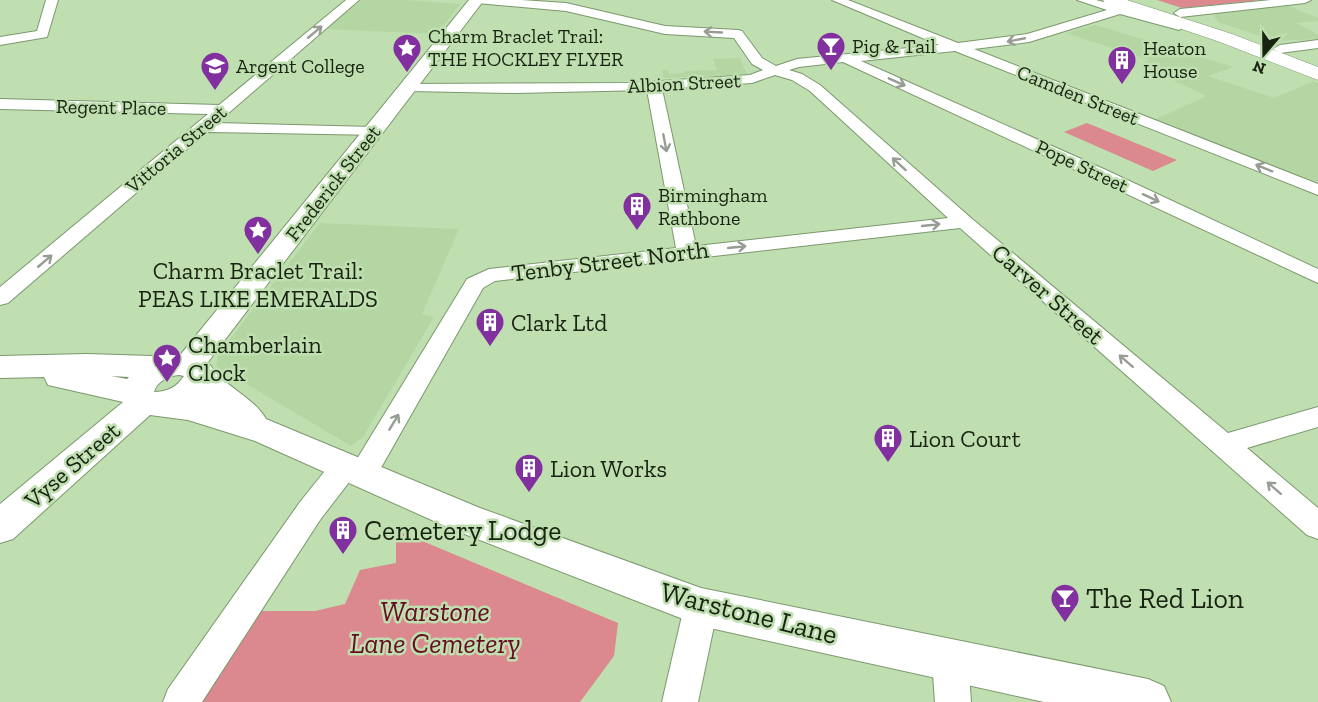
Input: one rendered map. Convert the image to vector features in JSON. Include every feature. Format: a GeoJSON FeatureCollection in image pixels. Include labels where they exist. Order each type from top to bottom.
{"type":"FeatureCollection","features":[{"type":"Feature","properties":{"kind":"main road"},"geometry":{"type":"LineString","coordinates":[[1124,3],[1180,13],[1318,63]]}},
{"type":"Feature","properties":{"kind":"main road"},"geometry":{"type":"LineString","coordinates":[[1124,3],[1226,38],[1318,74]]}},
{"type":"Feature","properties":{"kind":"street"},"geometry":{"type":"LineString","coordinates":[[0,41],[43,34],[52,0]]}},
{"type":"Feature","properties":{"kind":"street","name":"Vittoria Street"},"geometry":{"type":"LineString","coordinates":[[0,298],[353,0]]}},
{"type":"Feature","properties":{"kind":"street"},"geometry":{"type":"LineString","coordinates":[[469,0],[553,5],[593,13],[609,0]]}},
{"type":"Feature","properties":{"kind":"street","name":"Frederick Street"},"geometry":{"type":"LineString","coordinates":[[146,400],[170,402],[188,393],[186,369],[265,272],[477,0]]}},
{"type":"Feature","properties":{"kind":"street","name":"Camden Street"},"geometry":{"type":"LineString","coordinates":[[838,0],[1318,190]]}},
{"type":"Feature","properties":{"kind":"street"},"geometry":{"type":"LineString","coordinates":[[1083,0],[1124,3]]}},
{"type":"Feature","properties":{"kind":"street"},"geometry":{"type":"LineString","coordinates":[[1180,13],[1305,0]]}},
{"type":"Feature","properties":{"kind":"street","name":"Albion Street"},"geometry":{"type":"LineString","coordinates":[[408,87],[516,89],[654,86],[752,79],[797,63],[1029,38],[1073,25],[1124,3]]}},
{"type":"Feature","properties":{"kind":"street","name":"Carver Street"},"geometry":{"type":"LineString","coordinates":[[593,13],[651,28],[738,34],[757,61],[775,71],[797,77],[815,88],[964,222],[1318,526]]}},
{"type":"Feature","properties":{"kind":"street"},"geometry":{"type":"LineString","coordinates":[[1280,49],[1318,44]]}},
{"type":"Feature","properties":{"kind":"street","name":"Pope Street"},"geometry":{"type":"LineString","coordinates":[[844,58],[1100,174],[1318,277]]}},
{"type":"Feature","properties":{"kind":"street"},"geometry":{"type":"LineString","coordinates":[[654,86],[687,252]]}},
{"type":"Feature","properties":{"kind":"street","name":"Regent Place"},"geometry":{"type":"LineString","coordinates":[[0,104],[222,110]]}},
{"type":"Feature","properties":{"kind":"street"},"geometry":{"type":"LineString","coordinates":[[202,127],[373,132]]}},
{"type":"Feature","properties":{"kind":"street","name":"Tenby Street North"},"geometry":{"type":"LineString","coordinates":[[181,702],[310,511],[355,468],[476,284],[489,275],[964,222]]}},
{"type":"Feature","properties":{"kind":"street","name":"Warstone Lane"},"geometry":{"type":"LineString","coordinates":[[12,368],[97,364],[186,369],[267,432]]}},
{"type":"Feature","properties":{"kind":"street","name":"Warstone Lane"},"geometry":{"type":"LineString","coordinates":[[12,368],[125,390],[146,400],[188,408],[267,432],[355,468],[467,519],[702,607],[1148,702]]}},
{"type":"Feature","properties":{"kind":"street","name":"Vyse Street"},"geometry":{"type":"LineString","coordinates":[[0,527],[146,400]]}},
{"type":"Feature","properties":{"kind":"street"},"geometry":{"type":"LineString","coordinates":[[1223,445],[1318,417]]}},
{"type":"Feature","properties":{"kind":"street"},"geometry":{"type":"LineString","coordinates":[[680,702],[702,607]]}},
{"type":"Feature","properties":{"kind":"street"},"geometry":{"type":"LineString","coordinates":[[950,660],[953,702]]}},
{"type":"Feature","properties":{"kind":"shaded area"},"geometry":{"type":"Polygon","coordinates":[[[362,0],[460,4],[437,34],[325,29],[362,0]]]}},
{"type":"Feature","properties":{"kind":"shaded area"},"geometry":{"type":"Polygon","coordinates":[[[1286,5],[1318,18],[1318,21],[1296,23],[1318,34],[1318,39],[1275,41],[1218,22],[1214,16],[1219,11],[1286,5]]]}},
{"type":"Feature","properties":{"kind":"shaded area"},"geometry":{"type":"Polygon","coordinates":[[[1096,25],[1233,67],[1208,76],[1274,98],[1314,81],[1318,83],[1318,184],[1154,120],[1207,96],[1140,65],[1149,60],[1066,33],[1096,25]]]}},
{"type":"Feature","properties":{"kind":"shaded area"},"geometry":{"type":"Polygon","coordinates":[[[740,58],[747,74],[663,78],[662,70],[668,70],[669,74],[717,70],[713,59],[740,58]]]}},
{"type":"Feature","properties":{"kind":"shaded area"},"geometry":{"type":"Polygon","coordinates":[[[320,223],[459,229],[422,314],[434,317],[363,437],[351,446],[216,366],[218,356],[227,343],[320,223]]]}},
{"type":"Feature","properties":{"kind":"green space"},"geometry":{"type":"Polygon","coordinates":[[[1157,0],[1261,0],[1182,8],[1157,0]]]}},
{"type":"Feature","properties":{"kind":"green space"},"geometry":{"type":"Polygon","coordinates":[[[1087,123],[1177,160],[1153,171],[1064,132],[1087,123]]]}},
{"type":"Feature","properties":{"kind":"green space","name":"Warstone Lane Cemetery"},"geometry":{"type":"Polygon","coordinates":[[[396,530],[618,623],[614,656],[580,702],[197,702],[257,611],[315,611],[345,604],[360,570],[396,563],[396,530]]]}},
{"type":"Feature","properties":{"kind":"place","name":"Pig & Tail"},"geometry":{"type":"Point","coordinates":[831,72]}},
{"type":"Feature","properties":{"kind":"place","name":"Charm Braclet Trail: THE HOCKLEY FLYER"},"geometry":{"type":"Point","coordinates":[407,74]}},
{"type":"Feature","properties":{"kind":"place","name":"Heaton House"},"geometry":{"type":"Point","coordinates":[1122,86]}},
{"type":"Feature","properties":{"kind":"place","name":"Argent College"},"geometry":{"type":"Point","coordinates":[215,92]}},
{"type":"Feature","properties":{"kind":"place","name":"Birmingham Rathbone"},"geometry":{"type":"Point","coordinates":[637,232]}},
{"type":"Feature","properties":{"kind":"place","name":"Charm Braclet Trail: PEAS LIKE EMERALDS"},"geometry":{"type":"Point","coordinates":[258,256]}},
{"type":"Feature","properties":{"kind":"place","name":"Clark Ltd"},"geometry":{"type":"Point","coordinates":[490,348]}},
{"type":"Feature","properties":{"kind":"place","name":"Chamberlain Clock"},"geometry":{"type":"Point","coordinates":[167,384]}},
{"type":"Feature","properties":{"kind":"place","name":"Lion Court"},"geometry":{"type":"Point","coordinates":[888,464]}},
{"type":"Feature","properties":{"kind":"place","name":"Lion Works"},"geometry":{"type":"Point","coordinates":[529,494]}},
{"type":"Feature","properties":{"kind":"place","name":"Cemetery Lodge"},"geometry":{"type":"Point","coordinates":[343,556]}},
{"type":"Feature","properties":{"kind":"place","name":"The Red Lion"},"geometry":{"type":"Point","coordinates":[1065,624]}}]}
